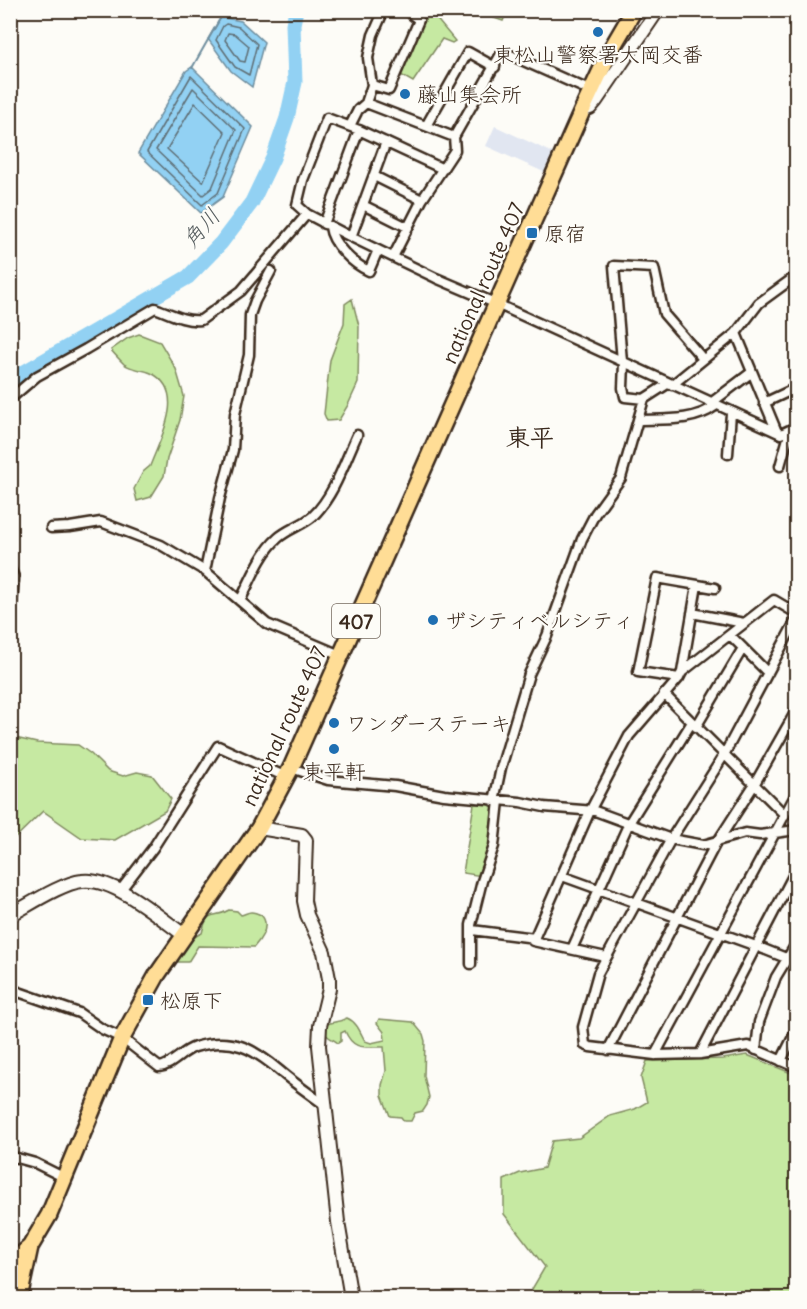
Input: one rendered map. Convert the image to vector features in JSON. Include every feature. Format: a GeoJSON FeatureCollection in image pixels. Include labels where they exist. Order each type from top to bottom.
{"type":"FeatureCollection","features":[{"type":"Feature","properties":{"kind":"highway","name":"national route 407"},"geometry":{"type":"LineString","coordinates":[[49,1215],[122,1038],[157,975],[259,828],[288,772],[591,91],[610,51],[634,10]]}},
{"type":"Feature","properties":{"kind":"highway","name":"407"},"geometry":{"type":"LineString","coordinates":[[19,1299],[16,1284],[30,1247],[49,1215]]}},
{"type":"Feature","properties":{"kind":"highway","name":"407"},"geometry":{"type":"LineString","coordinates":[[29,1299],[49,1215]]}},
{"type":"Feature","properties":{"kind":"highway"},"geometry":{"type":"LineString","coordinates":[[10,1264],[30,1247]]}},
{"type":"Feature","properties":{"kind":"highway"},"geometry":{"type":"LineString","coordinates":[[16,1284],[35,1269]]}},
{"type":"Feature","properties":{"kind":"street"},"geometry":{"type":"LineString","coordinates":[[378,250],[369,271],[362,268],[334,240],[327,225],[358,110],[366,103],[372,85],[368,58],[384,10]]}},
{"type":"Feature","properties":{"kind":"street"},"geometry":{"type":"LineString","coordinates":[[372,85],[389,90],[395,77],[419,20],[406,10]]}},
{"type":"Feature","properties":{"kind":"street"},"geometry":{"type":"LineString","coordinates":[[582,111],[590,108],[596,101],[658,10]]}},
{"type":"Feature","properties":{"kind":"street"},"geometry":{"type":"LineString","coordinates":[[426,126],[468,52],[495,67]]}},
{"type":"Feature","properties":{"kind":"street"},"geometry":{"type":"LineString","coordinates":[[393,257],[422,200],[455,150],[454,137],[501,54],[508,54],[591,91]]}},
{"type":"Feature","properties":{"kind":"street"},"geometry":{"type":"LineString","coordinates":[[366,103],[454,137]]}},
{"type":"Feature","properties":{"kind":"street"},"geometry":{"type":"LineString","coordinates":[[443,169],[355,128],[327,118],[297,199],[297,205],[307,214],[327,225],[436,278],[786,436]]}},
{"type":"Feature","properties":{"kind":"street"},"geometry":{"type":"LineString","coordinates":[[351,237],[386,142]]}},
{"type":"Feature","properties":{"kind":"street"},"geometry":{"type":"LineString","coordinates":[[374,176],[422,200]]}},
{"type":"Feature","properties":{"kind":"street"},"geometry":{"type":"LineString","coordinates":[[363,205],[407,227]]}},
{"type":"Feature","properties":{"kind":"street"},"geometry":{"type":"LineString","coordinates":[[10,399],[37,376],[155,308],[194,321],[201,320],[241,291],[307,214]]}},
{"type":"Feature","properties":{"kind":"street"},"geometry":{"type":"LineString","coordinates":[[704,360],[664,314],[654,267],[614,266],[625,397],[644,399],[704,360],[736,333],[759,303],[796,276]]}},
{"type":"Feature","properties":{"kind":"street"},"geometry":{"type":"LineString","coordinates":[[205,571],[220,498],[233,450],[235,414],[249,355],[250,315],[271,271]]}},
{"type":"Feature","properties":{"kind":"street"},"geometry":{"type":"LineString","coordinates":[[736,333],[765,403],[786,436]]}},
{"type":"Feature","properties":{"kind":"street"},"geometry":{"type":"LineString","coordinates":[[638,420],[691,417],[709,410],[713,404],[752,372]]}},
{"type":"Feature","properties":{"kind":"street"},"geometry":{"type":"LineString","coordinates":[[765,403],[796,388]]}},
{"type":"Feature","properties":{"kind":"street"},"geometry":{"type":"LineString","coordinates":[[471,964],[471,925],[494,846],[496,801],[501,768],[529,674],[547,636],[582,539],[595,514],[621,478],[644,399]]}},
{"type":"Feature","properties":{"kind":"street"},"geometry":{"type":"LineString","coordinates":[[728,454],[731,413]]}},
{"type":"Feature","properties":{"kind":"street"},"geometry":{"type":"LineString","coordinates":[[780,466],[786,436],[796,428]]}},
{"type":"Feature","properties":{"kind":"street"},"geometry":{"type":"LineString","coordinates":[[240,600],[264,553],[289,529],[313,516],[324,501],[357,435]]}},
{"type":"Feature","properties":{"kind":"street"},"geometry":{"type":"LineString","coordinates":[[51,528],[101,522],[161,545],[205,571],[267,624],[340,656]]}},
{"type":"Feature","properties":{"kind":"street"},"geometry":{"type":"LineString","coordinates":[[10,568],[14,577],[10,637]]}},
{"type":"Feature","properties":{"kind":"street"},"geometry":{"type":"LineString","coordinates":[[680,675],[638,672],[657,578],[715,588]]}},
{"type":"Feature","properties":{"kind":"street"},"geometry":{"type":"LineString","coordinates":[[680,675],[697,585]]}},
{"type":"Feature","properties":{"kind":"street"},"geometry":{"type":"LineString","coordinates":[[606,957],[533,941],[590,811],[629,736],[680,675],[744,623],[774,600],[794,609]]}},
{"type":"Feature","properties":{"kind":"street"},"geometry":{"type":"LineString","coordinates":[[692,613],[744,623]]}},
{"type":"Feature","properties":{"kind":"street"},"geometry":{"type":"LineString","coordinates":[[796,620],[724,754],[671,838],[606,957],[592,990],[583,1027],[585,1045],[608,1050],[655,1055],[700,1054],[748,1046],[796,1067]]}},
{"type":"Feature","properties":{"kind":"street"},"geometry":{"type":"LineString","coordinates":[[730,635],[768,673]]}},
{"type":"Feature","properties":{"kind":"street"},"geometry":{"type":"LineString","coordinates":[[572,949],[629,823],[743,648]]}},
{"type":"Feature","properties":{"kind":"street"},"geometry":{"type":"LineString","coordinates":[[664,694],[785,815]]}},
{"type":"Feature","properties":{"kind":"street"},"geometry":{"type":"LineString","coordinates":[[608,1050],[718,841],[754,785],[796,711]]}},
{"type":"Feature","properties":{"kind":"street"},"geometry":{"type":"LineString","coordinates":[[120,891],[153,848],[218,746],[288,772],[328,780],[394,786],[444,795],[590,811],[671,838],[703,844],[745,833],[760,835],[796,830]]}},
{"type":"Feature","properties":{"kind":"street"},"geometry":{"type":"LineString","coordinates":[[655,1055],[796,794]]}},
{"type":"Feature","properties":{"kind":"street"},"geometry":{"type":"LineString","coordinates":[[259,828],[302,835],[306,840],[304,901],[307,915],[324,952],[329,979],[329,989],[320,1026],[319,1046],[338,1222],[351,1299]]}},
{"type":"Feature","properties":{"kind":"street"},"geometry":{"type":"LineString","coordinates":[[700,1054],[796,870]]}},
{"type":"Feature","properties":{"kind":"street"},"geometry":{"type":"LineString","coordinates":[[562,876],[792,960]]}},
{"type":"Feature","properties":{"kind":"street"},"geometry":{"type":"LineString","coordinates":[[10,915],[63,887],[82,881],[96,881],[120,891],[184,935]]}},
{"type":"Feature","properties":{"kind":"street"},"geometry":{"type":"LineString","coordinates":[[472,930],[535,938]]}},
{"type":"Feature","properties":{"kind":"street"},"geometry":{"type":"LineString","coordinates":[[756,1050],[759,1022],[776,977],[792,960],[796,944]]}},
{"type":"Feature","properties":{"kind":"street"},"geometry":{"type":"LineString","coordinates":[[10,989],[74,1010],[102,1029],[122,1038],[156,1066],[162,1067],[183,1052],[197,1046],[230,1042],[243,1046],[266,1058],[325,1105]]}},
{"type":"Feature","properties":{"kind":"street"},"geometry":{"type":"LineString","coordinates":[[781,1061],[796,1031]]}},
{"type":"Feature","properties":{"kind":"street"},"geometry":{"type":"LineString","coordinates":[[10,1156],[35,1163],[65,1178]]}},
{"type":"Feature","properties":{"kind":"shaded area"},"geometry":{"type":"Polygon","coordinates":[[[495,126],[555,154],[546,173],[486,146],[495,126]]]}},
{"type":"Feature","properties":{"kind":"green space"},"geometry":{"type":"Polygon","coordinates":[[[412,11],[430,11],[455,41],[452,43],[442,39],[413,82],[399,74],[422,19],[412,11]]]}},
{"type":"Feature","properties":{"kind":"green space"},"geometry":{"type":"Polygon","coordinates":[[[485,11],[507,11],[503,21],[488,16],[485,11]]]}},
{"type":"Feature","properties":{"kind":"green space"},"geometry":{"type":"Polygon","coordinates":[[[352,299],[359,326],[358,383],[339,420],[327,421],[324,414],[330,360],[344,323],[345,304],[352,299]]]}},
{"type":"Feature","properties":{"kind":"green space"},"geometry":{"type":"Polygon","coordinates":[[[139,334],[160,342],[176,369],[184,396],[180,420],[164,476],[151,497],[137,501],[134,489],[143,472],[150,466],[164,429],[170,403],[168,391],[162,381],[151,373],[127,366],[111,350],[128,338],[139,334]]]}},
{"type":"Feature","properties":{"kind":"green space"},"geometry":{"type":"Polygon","coordinates":[[[11,737],[37,743],[78,745],[108,771],[123,776],[137,772],[152,775],[171,799],[165,811],[115,840],[82,838],[43,811],[11,842],[11,737]]]}},
{"type":"Feature","properties":{"kind":"green space"},"geometry":{"type":"Polygon","coordinates":[[[474,804],[494,805],[489,847],[482,876],[463,873],[474,804]]]}},
{"type":"Feature","properties":{"kind":"green space"},"geometry":{"type":"Polygon","coordinates":[[[229,910],[237,911],[241,915],[255,913],[264,919],[264,932],[254,947],[198,946],[188,962],[178,962],[177,959],[188,944],[202,933],[206,920],[229,910]]]}},
{"type":"Feature","properties":{"kind":"green space"},"geometry":{"type":"Polygon","coordinates":[[[347,1018],[356,1025],[365,1041],[371,1043],[385,1040],[384,1032],[377,1023],[379,1019],[413,1022],[423,1034],[425,1041],[424,1076],[429,1097],[423,1111],[415,1113],[411,1121],[390,1116],[382,1095],[386,1071],[384,1047],[357,1045],[352,1042],[345,1031],[341,1033],[341,1041],[338,1043],[326,1034],[325,1025],[347,1018]]]}},
{"type":"Feature","properties":{"kind":"green space"},"geometry":{"type":"Polygon","coordinates":[[[747,1055],[796,1075],[796,1298],[714,1298],[706,1289],[694,1289],[680,1298],[535,1298],[532,1289],[545,1267],[504,1214],[504,1180],[520,1173],[544,1168],[552,1141],[579,1138],[610,1116],[635,1109],[647,1102],[641,1078],[647,1061],[723,1059],[747,1055]]]}},
{"type":"Feature","properties":{"kind":"water"},"geometry":{"type":"Polygon","coordinates":[[[221,17],[241,21],[264,42],[252,87],[231,71],[208,39],[221,17]]]}},
{"type":"Feature","properties":{"kind":"water"},"geometry":{"type":"Polygon","coordinates":[[[192,67],[253,127],[223,197],[201,213],[138,153],[186,71],[192,67]]]}},
{"type":"Feature","properties":{"kind":"waterway"},"geometry":{"type":"LineString","coordinates":[[192,68],[225,10]]}},
{"type":"Feature","properties":{"kind":"waterway","name":"角川"},"geometry":{"type":"LineString","coordinates":[[10,384],[21,374],[188,277],[221,243],[252,202],[273,158],[287,118],[295,82],[293,24],[296,10]]}},
{"type":"Feature","properties":{"kind":"place","name":"東松山警察署大岡交番"},"geometry":{"type":"Point","coordinates":[598,32]}},
{"type":"Feature","properties":{"kind":"place","name":"藤山集会所"},"geometry":{"type":"Point","coordinates":[405,94]}},
{"type":"Feature","properties":{"kind":"place","name":"原宿"},"geometry":{"type":"Point","coordinates":[532,233]}},
{"type":"Feature","properties":{"kind":"place","name":"ザシティベルシティ"},"geometry":{"type":"Point","coordinates":[433,620]}},
{"type":"Feature","properties":{"kind":"place","name":"ワンダーステーキ"},"geometry":{"type":"Point","coordinates":[334,723]}},
{"type":"Feature","properties":{"kind":"place","name":"東平軒"},"geometry":{"type":"Point","coordinates":[334,749]}},
{"type":"Feature","properties":{"kind":"place","name":"松原下"},"geometry":{"type":"Point","coordinates":[148,1000]}},
{"type":"Feature","properties":{"kind":"district","name":"東平"},"geometry":{"type":"Point","coordinates":[530,437]}}]}
